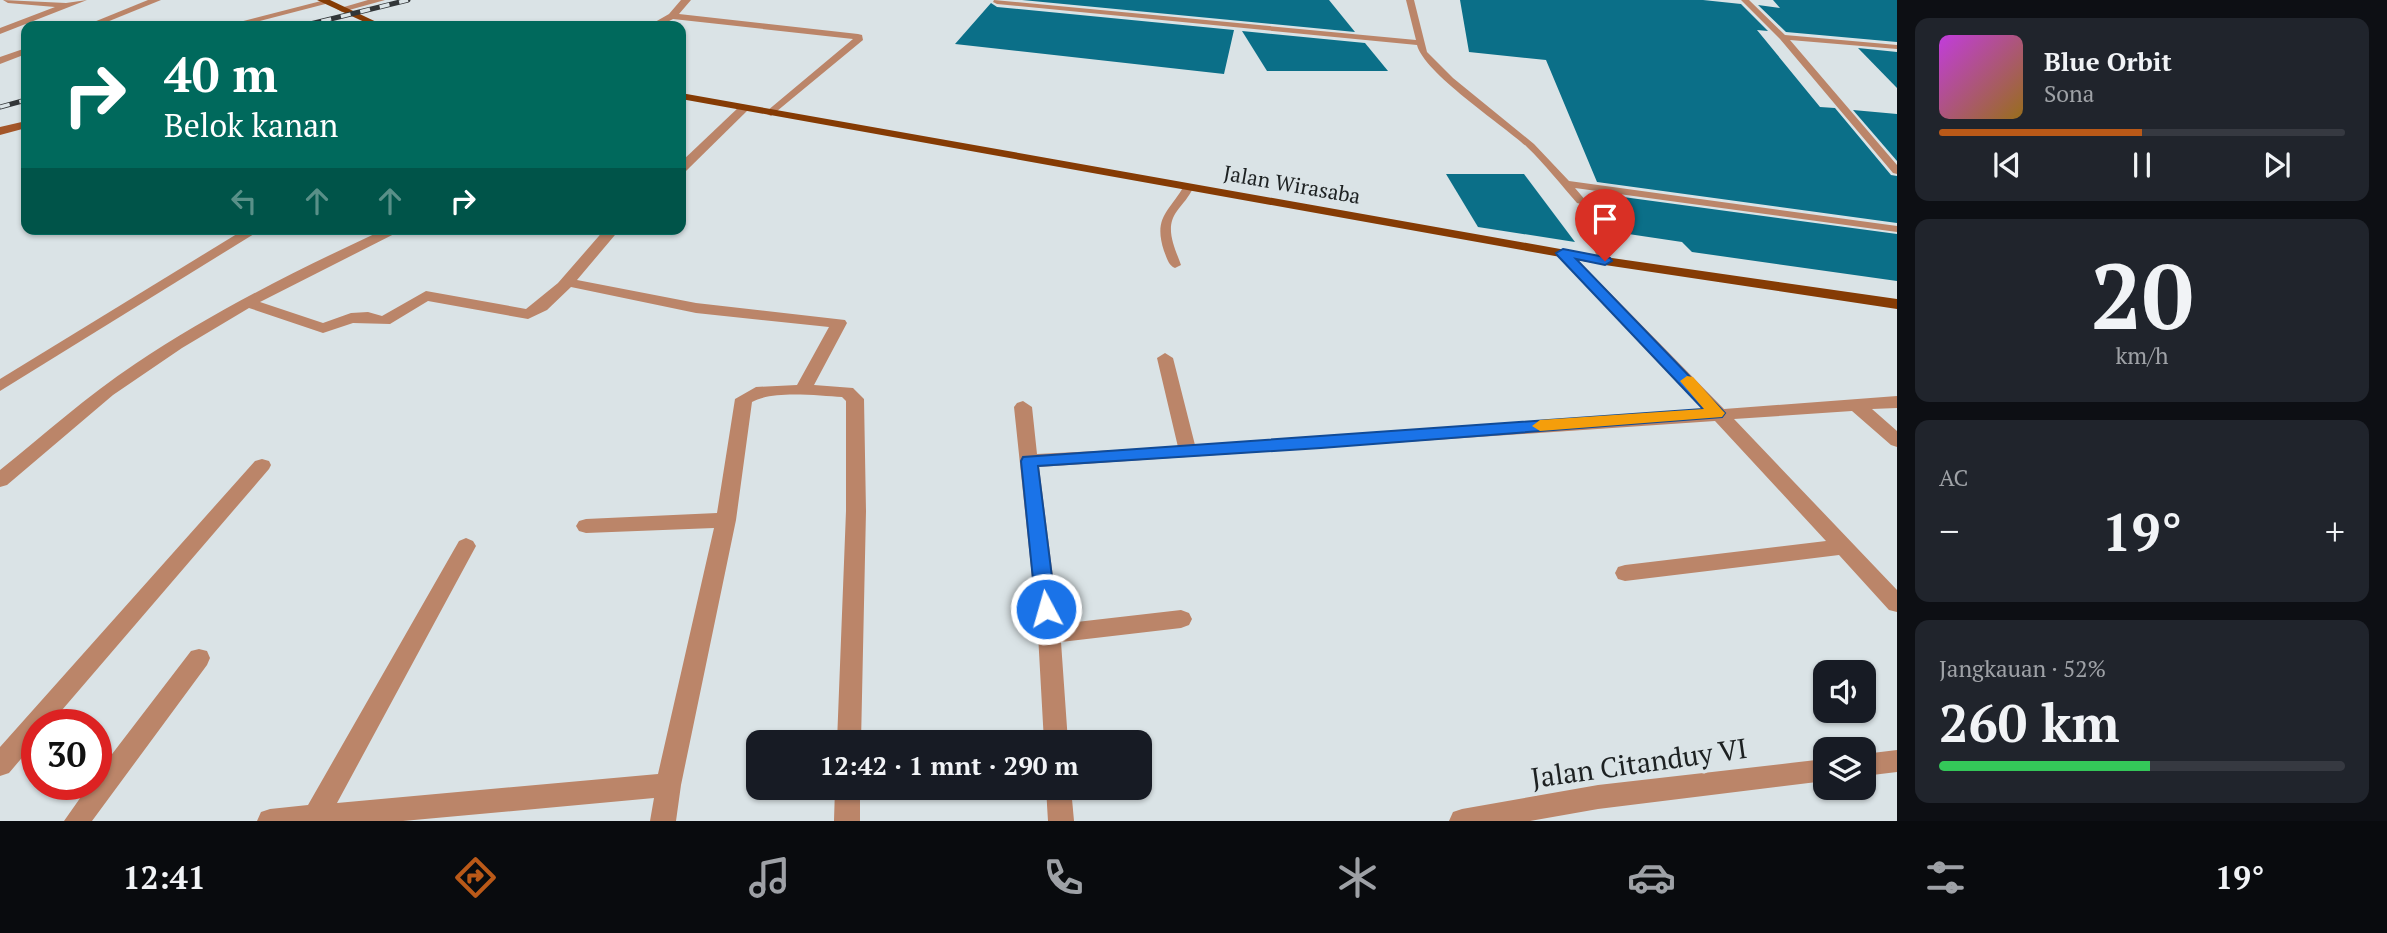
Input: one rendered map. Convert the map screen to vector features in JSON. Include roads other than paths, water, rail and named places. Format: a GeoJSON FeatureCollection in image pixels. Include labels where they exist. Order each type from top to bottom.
{"type":"FeatureCollection","features":[{"type":"Feature","properties":{"kind":"main road"},"geometry":{"type":"LineString","coordinates":[[325,1],[369,21]]}},
{"type":"Feature","properties":{"kind":"main road","name":"Jalan Wirasaba"},"geometry":{"type":"LineString","coordinates":[[686,97],[1605,261],[1897,304]]}},
{"type":"Feature","properties":{"kind":"street"},"geometry":{"type":"LineString","coordinates":[[8,0],[67,6]]}},
{"type":"Feature","properties":{"kind":"street"},"geometry":{"type":"LineString","coordinates":[[27,21],[82,0]]}},
{"type":"Feature","properties":{"kind":"street"},"geometry":{"type":"LineString","coordinates":[[102,21],[156,0]]}},
{"type":"Feature","properties":{"kind":"street"},"geometry":{"type":"LineString","coordinates":[[342,9],[380,0]]}},
{"type":"Feature","properties":{"kind":"street"},"geometry":{"type":"LineString","coordinates":[[662,21],[672,16],[686,0]]}},
{"type":"Feature","properties":{"kind":"street"},"geometry":{"type":"LineString","coordinates":[[248,21],[325,1]]}},
{"type":"Feature","properties":{"kind":"street"},"geometry":{"type":"LineString","coordinates":[[672,16],[858,37],[858,40],[771,113]]}},
{"type":"Feature","properties":{"kind":"street"},"geometry":{"type":"LineString","coordinates":[[0,31],[21,23]]}},
{"type":"Feature","properties":{"kind":"street"},"geometry":{"type":"LineString","coordinates":[[0,61],[21,53]]}},
{"type":"Feature","properties":{"kind":"street"},"geometry":{"type":"LineString","coordinates":[[686,164],[744,108]]}},
{"type":"Feature","properties":{"kind":"street"},"geometry":{"type":"LineString","coordinates":[[0,131],[21,126]]}},
{"type":"Feature","properties":{"kind":"street"},"geometry":{"type":"LineString","coordinates":[[0,386],[244,235]]}},
{"type":"Feature","properties":{"kind":"street"},"geometry":{"type":"LineString","coordinates":[[0,480],[106,391],[185,339],[248,303],[385,235]]}},
{"type":"Feature","properties":{"kind":"street"},"geometry":{"type":"LineString","coordinates":[[248,303],[323,328],[351,318],[368,317],[384,321],[426,296],[528,314],[566,282],[608,235]]}},
{"type":"Feature","properties":{"kind":"street"},"geometry":{"type":"LineString","coordinates":[[1563,253],[1897,604]]}},
{"type":"Feature","properties":{"kind":"street"},"geometry":{"type":"LineString","coordinates":[[566,282],[695,308],[839,323],[803,390]]}},
{"type":"Feature","properties":{"kind":"street"},"geometry":{"type":"LineString","coordinates":[[1165,358],[1188,452]]}},
{"type":"Feature","properties":{"kind":"street"},"geometry":{"type":"LineString","coordinates":[[663,821],[668,785],[726,520],[744,399],[756,392],[847,392],[855,399],[856,511],[849,730]]}},
{"type":"Feature","properties":{"kind":"street"},"geometry":{"type":"LineString","coordinates":[[1029,461],[1897,402]]}},
{"type":"Feature","properties":{"kind":"street"},"geometry":{"type":"LineString","coordinates":[[1855,404],[1897,441]]}},
{"type":"Feature","properties":{"kind":"street"},"geometry":{"type":"LineString","coordinates":[[1023,407],[1049,634],[1055,730]]}},
{"type":"Feature","properties":{"kind":"street"},"geometry":{"type":"LineString","coordinates":[[0,765],[262,465]]}},
{"type":"Feature","properties":{"kind":"street"},"geometry":{"type":"LineString","coordinates":[[586,526],[726,520]]}},
{"type":"Feature","properties":{"kind":"street"},"geometry":{"type":"LineString","coordinates":[[315,817],[466,546]]}},
{"type":"Feature","properties":{"kind":"street"},"geometry":{"type":"LineString","coordinates":[[1625,573],[1843,547]]}},
{"type":"Feature","properties":{"kind":"street"},"geometry":{"type":"LineString","coordinates":[[1049,634],[1181,619]]}},
{"type":"Feature","properties":{"kind":"street"},"geometry":{"type":"LineString","coordinates":[[77,821],[199,658]]}},
{"type":"Feature","properties":{"kind":"street"},"geometry":{"type":"LineString","coordinates":[[1876,764],[1897,761]]}},
{"type":"Feature","properties":{"kind":"street","name":"Jalan Citanduy VI"},"geometry":{"type":"LineString","coordinates":[[1462,821],[1598,797],[1813,771]]}},
{"type":"Feature","properties":{"kind":"street"},"geometry":{"type":"LineString","coordinates":[[270,821],[668,785]]}},
{"type":"Feature","properties":{"kind":"street"},"geometry":{"type":"LineString","coordinates":[[847,821],[848,800]]}},
{"type":"Feature","properties":{"kind":"street"},"geometry":{"type":"LineString","coordinates":[[1060,800],[1061,821]]}},
{"type":"Feature","properties":{"kind":"lane"},"geometry":{"type":"LineString","coordinates":[[1410,0],[1418,43],[1434,66],[1531,146],[1581,201]]}},
{"type":"Feature","properties":{"kind":"lane"},"geometry":{"type":"LineString","coordinates":[[1743,1],[1783,37],[1897,171]]}},
{"type":"Feature","properties":{"kind":"lane"},"geometry":{"type":"LineString","coordinates":[[997,2],[1418,43]]}},
{"type":"Feature","properties":{"kind":"lane"},"geometry":{"type":"LineString","coordinates":[[1783,37],[1897,47]]}},
{"type":"Feature","properties":{"kind":"lane"},"geometry":{"type":"LineString","coordinates":[[1567,184],[1897,229]]}},
{"type":"Feature","properties":{"kind":"lane"},"geometry":{"type":"LineString","coordinates":[[1175,265],[1164,225],[1168,214],[1188,188]]}},
{"type":"Feature","properties":{"kind":"lane"},"geometry":{"type":"LineString","coordinates":[[1584,215],[1605,261]]}},
{"type":"Feature","properties":{"kind":"railway"},"geometry":{"type":"LineString","coordinates":[[322,21],[408,0]]}},
{"type":"Feature","properties":{"kind":"railway"},"geometry":{"type":"LineString","coordinates":[[0,107],[21,101]]}}]}
